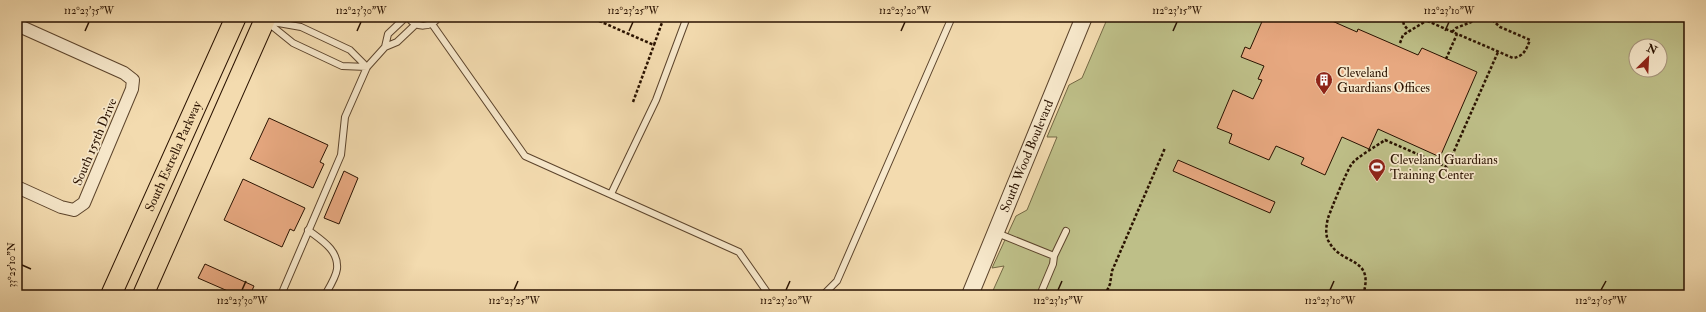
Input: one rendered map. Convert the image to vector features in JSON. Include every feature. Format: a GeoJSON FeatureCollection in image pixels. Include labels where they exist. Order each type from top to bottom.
{"type":"FeatureCollection","features":[{"type":"Feature","properties":{"kind":"main road","name":"South Estrella Parkway"},"geometry":{"type":"LineString","coordinates":[[111,295],[236,17]]}},
{"type":"Feature","properties":{"kind":"main road"},"geometry":{"type":"LineString","coordinates":[[143,295],[262,18]]}},
{"type":"Feature","properties":{"kind":"street","name":"South Wood Boulevard"},"geometry":{"type":"LineString","coordinates":[[970,295],[1084,17]]}},
{"type":"Feature","properties":{"kind":"street","name":"South 155th Drive"},"geometry":{"type":"LineString","coordinates":[[17,26],[124,73],[133,80],[132,89],[84,203],[74,210],[61,207],[17,187]]}},
{"type":"Feature","properties":{"kind":"lane"},"geometry":{"type":"LineString","coordinates":[[385,47],[388,34],[407,17],[421,26],[432,24],[439,17]]}},
{"type":"Feature","properties":{"kind":"lane"},"geometry":{"type":"LineString","coordinates":[[611,194],[656,100],[688,17]]}},
{"type":"Feature","properties":{"kind":"lane"},"geometry":{"type":"LineString","coordinates":[[823,295],[837,281],[952,17]]}},
{"type":"Feature","properties":{"kind":"lane"},"geometry":{"type":"LineString","coordinates":[[262,18],[301,27],[350,50],[367,68]]}},
{"type":"Feature","properties":{"kind":"lane"},"geometry":{"type":"LineString","coordinates":[[262,18],[293,43],[342,66],[367,68]]}},
{"type":"Feature","properties":{"kind":"lane"},"geometry":{"type":"LineString","coordinates":[[281,295],[341,156],[345,117],[367,68],[385,47],[397,42],[416,24]]}},
{"type":"Feature","properties":{"kind":"lane"},"geometry":{"type":"LineString","coordinates":[[432,24],[525,156],[739,252],[769,295]]}},
{"type":"Feature","properties":{"kind":"lane"},"geometry":{"type":"LineString","coordinates":[[308,230],[327,243],[334,254],[337,269],[325,295]]}},
{"type":"Feature","properties":{"kind":"lane"},"geometry":{"type":"LineString","coordinates":[[1040,295],[1053,264],[1054,256],[1066,231]]}},
{"type":"Feature","properties":{"kind":"lane"},"geometry":{"type":"LineString","coordinates":[[995,232],[1054,256]]}},
{"type":"Feature","properties":{"kind":"path"},"geometry":{"type":"LineString","coordinates":[[590,17],[654,45]]}},
{"type":"Feature","properties":{"kind":"path"},"geometry":{"type":"LineString","coordinates":[[633,102],[664,17]]}},
{"type":"Feature","properties":{"kind":"path"},"geometry":{"type":"LineString","coordinates":[[1402,17],[1404,25],[1409,31]]}},
{"type":"Feature","properties":{"kind":"path"},"geometry":{"type":"LineString","coordinates":[[1418,17],[1513,58],[1520,57],[1525,51],[1530,40],[1500,27],[1488,17]]}},
{"type":"Feature","properties":{"kind":"path"},"geometry":{"type":"LineString","coordinates":[[1452,32],[1456,28],[1484,17]]}},
{"type":"Feature","properties":{"kind":"path"},"geometry":{"type":"LineString","coordinates":[[1400,43],[1403,36],[1426,21]]}},
{"type":"Feature","properties":{"kind":"path"},"geometry":{"type":"LineString","coordinates":[[1446,59],[1457,34]]}},
{"type":"Feature","properties":{"kind":"path"},"geometry":{"type":"LineString","coordinates":[[1363,295],[1366,283],[1365,274],[1356,262],[1335,249],[1329,242],[1327,235],[1328,218],[1352,164],[1385,140],[1447,167],[1498,52]]}},
{"type":"Feature","properties":{"kind":"path"},"geometry":{"type":"LineString","coordinates":[[1105,295],[1110,284],[1112,271],[1165,148]]}},
{"type":"Feature","properties":{"kind":"green space","name":"Cleveland Guardians Training Center"},"geometry":{"type":"Polygon","coordinates":[[[1108,17],[1689,17],[1689,295],[991,295],[1004,266],[992,268],[1016,216],[1027,210],[1057,137],[1047,137],[1069,85],[1082,78],[1108,17]]]}},
{"type":"Feature","properties":{"kind":"building","name":"Cleveland Guardians Offices"},"geometry":{"type":"Polygon","coordinates":[[[1264,17],[1323,17],[1357,32],[1358,29],[1418,55],[1422,48],[1477,72],[1440,157],[1378,129],[1369,149],[1342,137],[1325,175],[1301,164],[1304,158],[1276,146],[1269,160],[1229,143],[1232,134],[1217,128],[1233,90],[1253,99],[1262,80],[1258,79],[1264,66],[1241,57],[1245,47],[1250,49],[1264,17]]]}},
{"type":"Feature","properties":{"kind":"building"},"geometry":{"type":"Polygon","coordinates":[[[269,118],[328,145],[320,162],[324,164],[313,188],[250,159],[269,118]]]}},
{"type":"Feature","properties":{"kind":"building"},"geometry":{"type":"Polygon","coordinates":[[[1178,160],[1275,202],[1270,213],[1173,171],[1178,160]]]}},
{"type":"Feature","properties":{"kind":"building"},"geometry":{"type":"Polygon","coordinates":[[[344,171],[358,178],[339,224],[324,218],[344,171]]]}},
{"type":"Feature","properties":{"kind":"building"},"geometry":{"type":"Polygon","coordinates":[[[243,179],[305,208],[294,231],[290,229],[282,247],[224,220],[243,179]]]}},
{"type":"Feature","properties":{"kind":"building"},"geometry":{"type":"Polygon","coordinates":[[[205,264],[254,286],[250,295],[237,295],[198,278],[205,264]]]}},
{"type":"Feature","properties":{"kind":"place","name":"Cleveland Guardians Offices"},"geometry":{"type":"Point","coordinates":[1324,95]}},
{"type":"Feature","properties":{"kind":"place","name":"Cleveland Guardians Training Center"},"geometry":{"type":"Point","coordinates":[1377,182]}}]}
